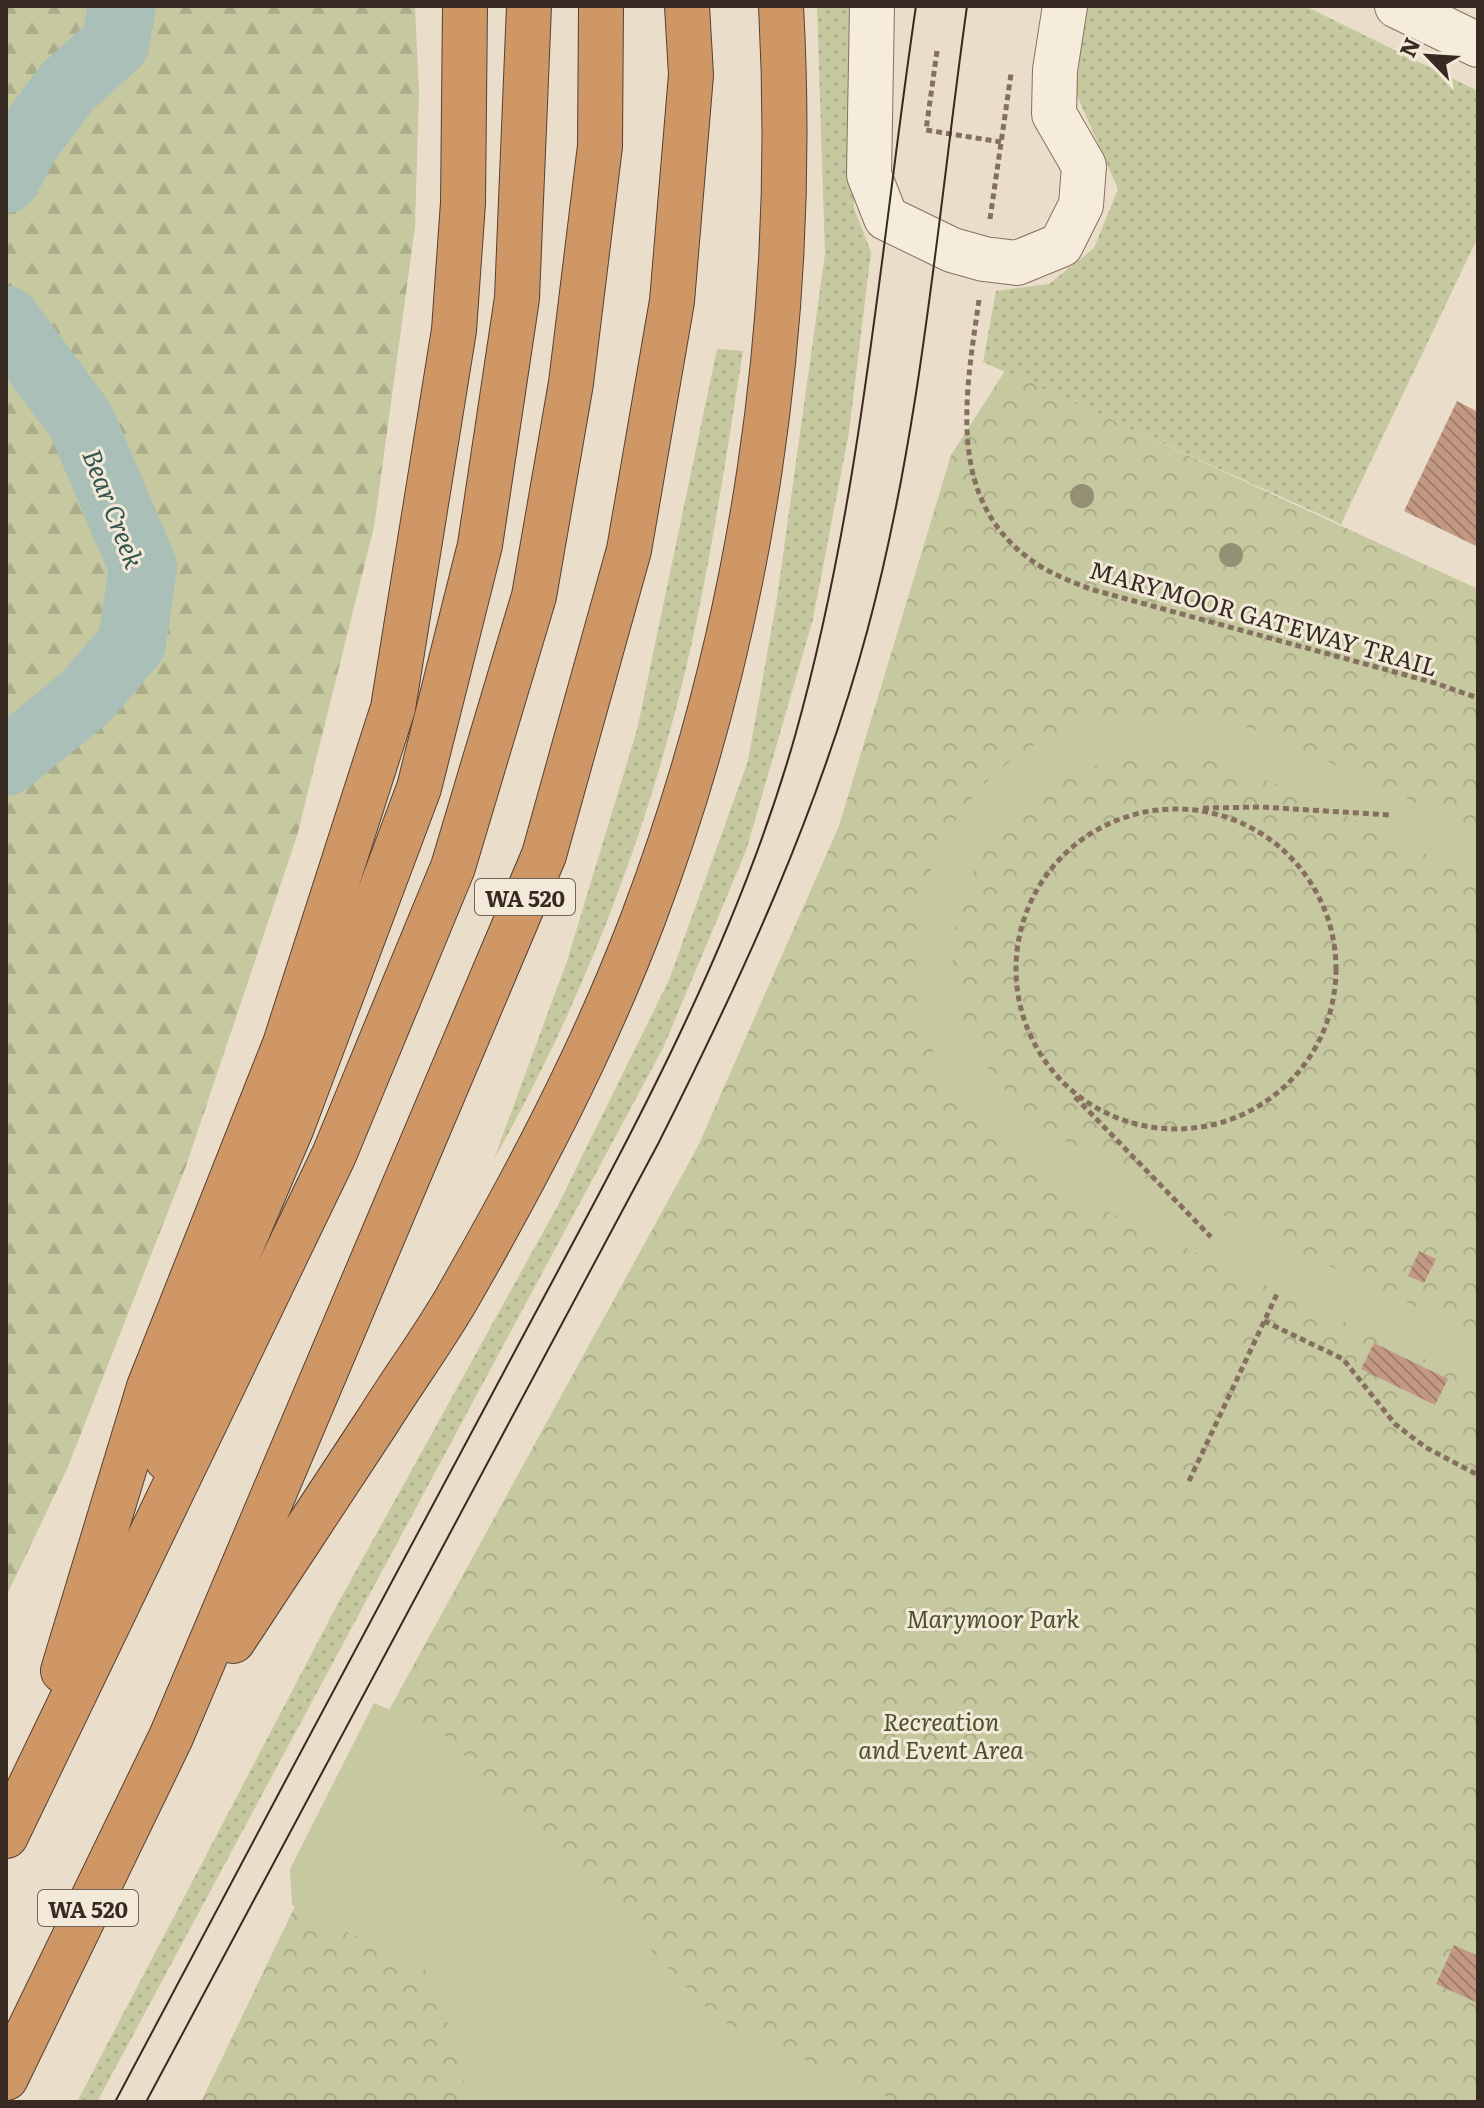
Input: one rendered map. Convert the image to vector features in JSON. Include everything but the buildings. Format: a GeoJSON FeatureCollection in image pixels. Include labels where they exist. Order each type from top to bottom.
{"type":"FeatureCollection","features":[{"type":"Feature","properties":{"kind":"highway"},"geometry":{"type":"LineString","coordinates":[[25,1797],[149,1387],[285,1044],[393,708],[454,330],[463,203],[465,6]]}},
{"type":"Feature","properties":{"kind":"highway"},"geometry":{"type":"LineString","coordinates":[[139,1564],[194,1357],[292,1127],[419,788],[480,545],[517,298],[529,6]]}},
{"type":"Feature","properties":{"kind":"highway","name":"WA 520"},"geometry":{"type":"LineString","coordinates":[[6,1836],[334,1155],[447,882],[530,611],[571,383],[600,146],[601,6]]}},
{"type":"Feature","properties":{"kind":"highway","name":"WA 520"},"geometry":{"type":"LineString","coordinates":[[6,2078],[171,1737],[544,855],[629,550],[669,317],[691,75],[687,6]]}},
{"type":"Feature","properties":{"kind":"highway"},"geometry":{"type":"LineString","coordinates":[[171,1737],[453,1305],[561,1105],[603,1015],[652,894],[706,728],[758,490],[772,386],[784,218],[781,6]]}},
{"type":"Feature","properties":{"kind":"street"},"geometry":{"type":"LineString","coordinates":[[872,6],[869,175],[886,218],[952,250],[984,259],[1017,263],[1061,245],[1081,205],[1084,166],[1054,114],[1055,70],[1065,6]]}},
{"type":"Feature","properties":{"kind":"street"},"geometry":{"type":"LineString","coordinates":[[1397,6],[1478,45]]}},
{"type":"Feature","properties":{"kind":"path"},"geometry":{"type":"LineString","coordinates":[[937,51],[926,130],[1001,142]]}},
{"type":"Feature","properties":{"kind":"path","name":"MARYMOOR GATEWAY TRAIL"},"geometry":{"type":"LineString","coordinates":[[1012,67],[971,355],[966,414],[970,471],[982,506],[999,527],[1043,568],[1090,589],[1420,679],[1478,698]]}},
{"type":"Feature","properties":{"kind":"path"},"geometry":{"type":"LineString","coordinates":[[1211,1237],[1172,1193],[1083,1109],[1032,1039],[1018,997],[1017,953],[1030,902],[1048,872],[1086,836],[1134,814],[1262,807],[1390,815]]}},
{"type":"Feature","properties":{"kind":"path"},"geometry":{"type":"LineString","coordinates":[[1061,1082],[1089,1104],[1120,1120],[1159,1129],[1198,1128],[1229,1120],[1272,1098],[1300,1070],[1322,1036],[1335,990],[1335,957],[1330,926],[1311,882],[1279,846],[1253,828],[1221,815],[1186,809]]}},
{"type":"Feature","properties":{"kind":"path"},"geometry":{"type":"LineString","coordinates":[[1189,1481],[1278,1292]]}},
{"type":"Feature","properties":{"kind":"path"},"geometry":{"type":"LineString","coordinates":[[1264,1321],[1343,1359],[1395,1424],[1425,1447],[1478,1475]]}},
{"type":"Feature","properties":{"kind":"green space"},"geometry":{"type":"Polygon","coordinates":[[[6,6],[415,6],[419,92],[415,227],[374,527],[297,836],[186,1166],[67,1469],[6,1597],[6,6]]]}},
{"type":"Feature","properties":{"kind":"green space"},"geometry":{"type":"Polygon","coordinates":[[[817,6],[859,6],[854,208],[871,252],[849,432],[813,619],[746,851],[663,1048],[97,2102],[77,2102],[336,1607],[557,1207],[669,980],[748,761],[777,598],[825,254],[817,6]]]}},
{"type":"Feature","properties":{"kind":"green space"},"geometry":{"type":"Polygon","coordinates":[[[1083,6],[1305,6],[1478,91],[1478,237],[1341,524],[983,362],[996,291],[1049,284],[1094,248],[1118,189],[1071,82],[1083,6]]]}},
{"type":"Feature","properties":{"kind":"green space"},"geometry":{"type":"Polygon","coordinates":[[[717,349],[743,351],[703,587],[671,727],[637,838],[596,949],[548,1057],[494,1159],[567,961],[637,730],[717,349]]]}},
{"type":"Feature","properties":{"kind":"green space","name":"Marymoor Park"},"geometry":{"type":"Polygon","coordinates":[[[1005,371],[1478,589],[1478,2102],[201,2102],[389,1710],[698,1146],[839,826],[951,455],[1005,371]]]}},
{"type":"Feature","properties":{"kind":"green space"},"geometry":{"type":"Polygon","coordinates":[[[1149,714],[1191,715],[1274,736],[1478,832],[1478,879],[1274,783],[1221,764],[1165,755],[1113,761],[1066,779],[1024,807],[991,844],[967,887],[954,935],[954,985],[970,1036],[986,1065],[1006,1091],[1055,1136],[1478,1336],[1478,1384],[1089,1203],[1059,1186],[1017,1160],[992,1138],[946,1078],[924,1025],[916,970],[919,914],[935,860],[962,811],[1000,770],[1049,737],[1098,721],[1149,714]]]}},
{"type":"Feature","properties":{"kind":"green space"},"geometry":{"type":"Polygon","coordinates":[[[374,1703],[442,1732],[717,2019],[898,2102],[470,2102],[434,1975],[292,1905],[290,1869],[374,1703]]]}},
{"type":"Feature","properties":{"kind":"waterway","name":"Bear Creek"},"geometry":{"type":"LineString","coordinates":[[6,179],[24,145],[67,87],[115,44],[122,6]]}},
{"type":"Feature","properties":{"kind":"waterway","name":"Bear Creek"},"geometry":{"type":"LineString","coordinates":[[6,320],[81,421],[143,567],[132,643],[86,697],[6,762]]}},
{"type":"Feature","properties":{"kind":"tram line"},"geometry":{"type":"LineString","coordinates":[[115,2102],[628,1137],[704,981],[738,901],[769,819],[795,736],[837,556],[867,373],[916,6]]}},
{"type":"Feature","properties":{"kind":"tram line"},"geometry":{"type":"LineString","coordinates":[[146,2102],[658,1144],[749,955],[802,827],[848,696],[887,552],[927,319],[967,6]]}},
{"type":"Feature","properties":{"kind":"park label","name":"Recreation and Event Area"},"geometry":{"type":"Point","coordinates":[941,1734]}}]}
